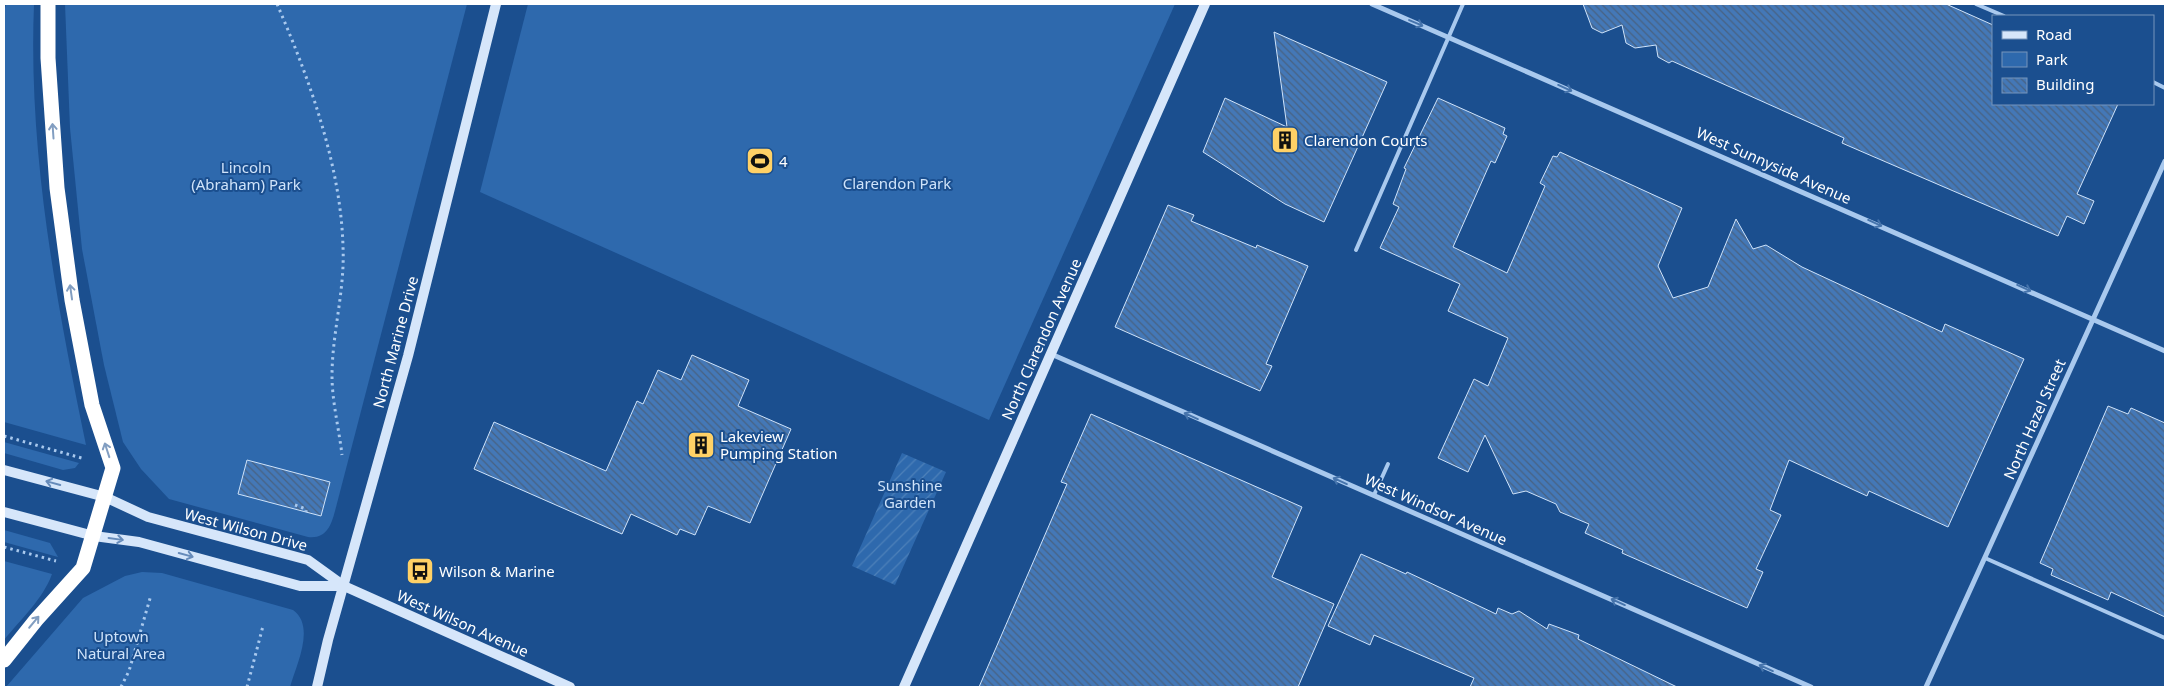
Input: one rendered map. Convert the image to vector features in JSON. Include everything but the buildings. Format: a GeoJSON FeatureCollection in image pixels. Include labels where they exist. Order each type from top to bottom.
{"type":"FeatureCollection","features":[{"type":"Feature","properties":{"kind":"highway"},"geometry":{"type":"LineString","coordinates":[[4,660],[36,620],[83,568],[113,468],[92,405],[72,300],[57,188],[48,58],[48,4]]}},
{"type":"Feature","properties":{"kind":"street","name":"North Marine Drive"},"geometry":{"type":"LineString","coordinates":[[317,687],[408,356],[496,4]]}},
{"type":"Feature","properties":{"kind":"street","name":"North Clarendon Avenue"},"geometry":{"type":"LineString","coordinates":[[904,687],[1205,4]]}},
{"type":"Feature","properties":{"kind":"street","name":"West Sunnyside Avenue"},"geometry":{"type":"LineString","coordinates":[[1372,4],[2165,351]]}},
{"type":"Feature","properties":{"kind":"street","name":"North Hazel Street"},"geometry":{"type":"LineString","coordinates":[[1926,687],[2165,161]]}},
{"type":"Feature","properties":{"kind":"street","name":"West Windsor Avenue"},"geometry":{"type":"LineString","coordinates":[[1051,354],[1811,687]]}},
{"type":"Feature","properties":{"kind":"street","name":"West Wilson Drive"},"geometry":{"type":"LineString","coordinates":[[4,470],[105,497],[148,518],[308,560],[344,586]]}},
{"type":"Feature","properties":{"kind":"street"},"geometry":{"type":"LineString","coordinates":[[4,512],[94,536],[139,542],[300,586],[344,586]]}},
{"type":"Feature","properties":{"kind":"street","name":"West Wilson Avenue"},"geometry":{"type":"LineString","coordinates":[[344,586],[570,687]]}},
{"type":"Feature","properties":{"kind":"lane"},"geometry":{"type":"LineString","coordinates":[[1356,250],[1463,4]]}},
{"type":"Feature","properties":{"kind":"lane"},"geometry":{"type":"LineString","coordinates":[[1976,4],[2002,15]]}},
{"type":"Feature","properties":{"kind":"lane"},"geometry":{"type":"LineString","coordinates":[[1374,496],[1388,464]]}},
{"type":"Feature","properties":{"kind":"lane"},"geometry":{"type":"LineString","coordinates":[[1985,558],[2165,638]]}},
{"type":"Feature","properties":{"kind":"path"},"geometry":{"type":"LineString","coordinates":[[277,4],[294,43],[330,152],[340,206],[343,247],[342,289],[332,378],[342,454]]}},
{"type":"Feature","properties":{"kind":"path"},"geometry":{"type":"LineString","coordinates":[[4,436],[81,458]]}},
{"type":"Feature","properties":{"kind":"path"},"geometry":{"type":"LineString","coordinates":[[295,506],[306,508],[306,512]]}},
{"type":"Feature","properties":{"kind":"path"},"geometry":{"type":"LineString","coordinates":[[4,547],[51,560]]}},
{"type":"Feature","properties":{"kind":"path"},"geometry":{"type":"LineString","coordinates":[[121,687],[129,671],[151,596]]}},
{"type":"Feature","properties":{"kind":"path"},"geometry":{"type":"LineString","coordinates":[[248,687],[263,626]]}},
{"type":"Feature","properties":{"kind":"green space"},"geometry":{"type":"Polygon","coordinates":[[[6,4],[34,4],[35,115],[46,226],[64,336],[86,445],[4,422],[4,13],[6,4]]]}},
{"type":"Feature","properties":{"kind":"green space","name":"Lincoln (Abraham) Park"},"geometry":{"type":"Polygon","coordinates":[[[65,4],[467,4],[332,522],[327,530],[319,536],[308,537],[169,499],[141,469],[123,442],[104,365],[82,249],[70,128],[65,4]]]}},
{"type":"Feature","properties":{"kind":"green space","name":"Clarendon Park"},"geometry":{"type":"Polygon","coordinates":[[[528,4],[1175,4],[989,420],[480,192],[528,4]]]}},
{"type":"Feature","properties":{"kind":"green space"},"geometry":{"type":"Polygon","coordinates":[[[4,442],[79,463],[75,468],[63,470],[4,453],[4,442]]]}},
{"type":"Feature","properties":{"kind":"green space","name":"Sunshine Garden"},"geometry":{"type":"Polygon","coordinates":[[[902,453],[946,472],[895,585],[852,566],[902,453]]]}},
{"type":"Feature","properties":{"kind":"green space"},"geometry":{"type":"Polygon","coordinates":[[[4,530],[50,543],[58,557],[4,542],[4,530]]]}},
{"type":"Feature","properties":{"kind":"green space"},"geometry":{"type":"Polygon","coordinates":[[[4,561],[52,574],[43,592],[4,640],[4,561]]]}},
{"type":"Feature","properties":{"kind":"green space","name":"Uptown Natural Area"},"geometry":{"type":"Polygon","coordinates":[[[142,572],[162,573],[293,610],[300,617],[304,636],[300,658],[290,687],[6,687],[83,598],[125,576],[142,572]]]}},
{"type":"Feature","properties":{"kind":"place","name":"Clarendon Courts"},"geometry":{"type":"Point","coordinates":[1285,140]}},
{"type":"Feature","properties":{"kind":"place","name":"4"},"geometry":{"type":"Point","coordinates":[760,161]}},
{"type":"Feature","properties":{"kind":"place","name":"Lakeview Pumping Station"},"geometry":{"type":"Point","coordinates":[701,445]}},
{"type":"Feature","properties":{"kind":"place","name":"Wilson & Marine"},"geometry":{"type":"Point","coordinates":[420,571]}}]}
